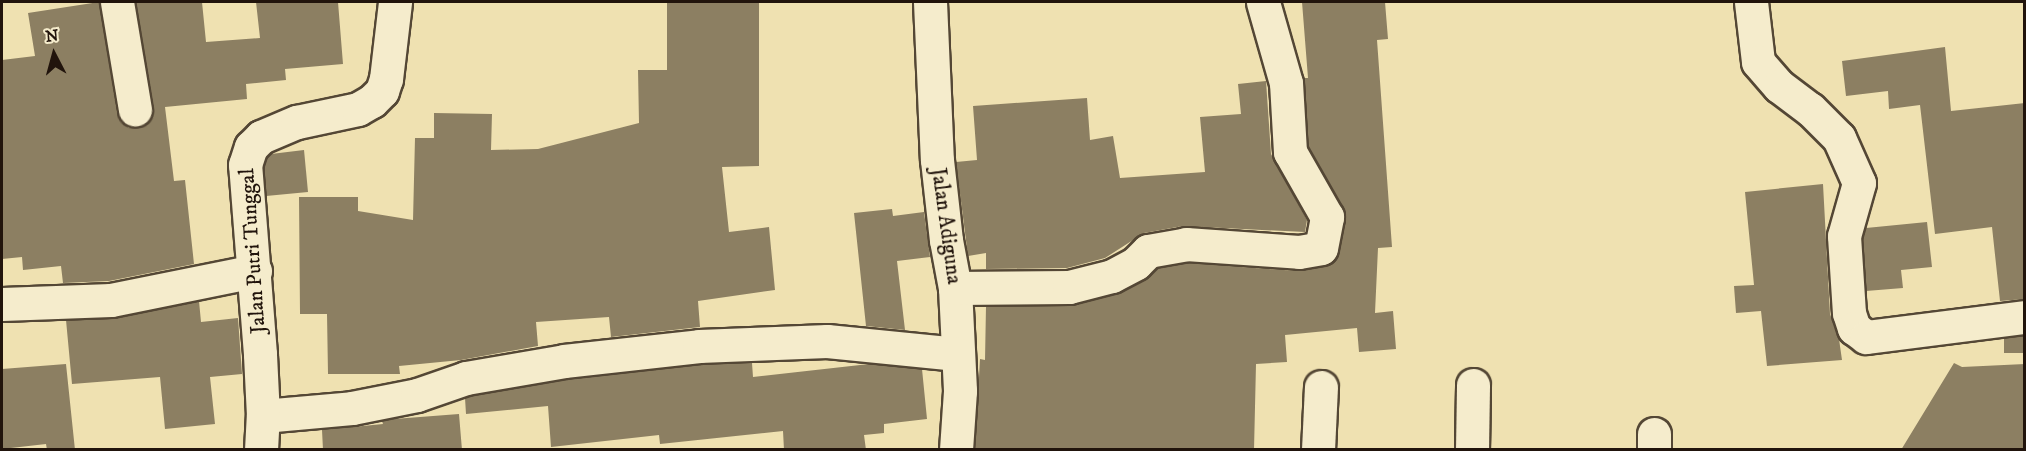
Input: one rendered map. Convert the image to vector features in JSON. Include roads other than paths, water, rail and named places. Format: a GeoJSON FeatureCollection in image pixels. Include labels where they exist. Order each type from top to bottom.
{"type":"FeatureCollection","features":[{"type":"Feature","properties":{"kind":"street"},"geometry":{"type":"LineString","coordinates":[[117,2],[135,110]]}},
{"type":"Feature","properties":{"kind":"street","name":"Jalan Putri Tunggal"},"geometry":{"type":"LineString","coordinates":[[261,450],[263,416],[255,271],[245,165],[251,147],[261,136],[273,130],[358,109],[372,101],[382,91],[386,79],[395,2]]}},
{"type":"Feature","properties":{"kind":"street","name":"Jalan Adiguna"},"geometry":{"type":"LineString","coordinates":[[930,2],[936,160],[946,240],[955,288],[960,391],[956,450]]}},
{"type":"Feature","properties":{"kind":"street"},"geometry":{"type":"LineString","coordinates":[[955,288],[1070,287],[1112,276],[1136,263],[1148,251],[1186,244],[1299,252],[1321,249],[1327,217],[1290,152],[1286,83],[1263,2]]}},
{"type":"Feature","properties":{"kind":"street"},"geometry":{"type":"LineString","coordinates":[[1750,2],[1758,62],[1779,86],[1810,109],[1839,138],[1859,183],[1844,236],[1849,313],[1854,328],[1866,337],[2025,317]]}},
{"type":"Feature","properties":{"kind":"street"},"geometry":{"type":"LineString","coordinates":[[2,304],[111,300],[255,271]]}},
{"type":"Feature","properties":{"kind":"street"},"geometry":{"type":"LineString","coordinates":[[263,416],[352,408],[417,395],[466,378],[564,361],[699,346],[827,341],[957,354]]}},
{"type":"Feature","properties":{"kind":"street"},"geometry":{"type":"LineString","coordinates":[[1472,450],[1473,385]]}},
{"type":"Feature","properties":{"kind":"street"},"geometry":{"type":"LineString","coordinates":[[1318,450],[1321,387]]}}]}
